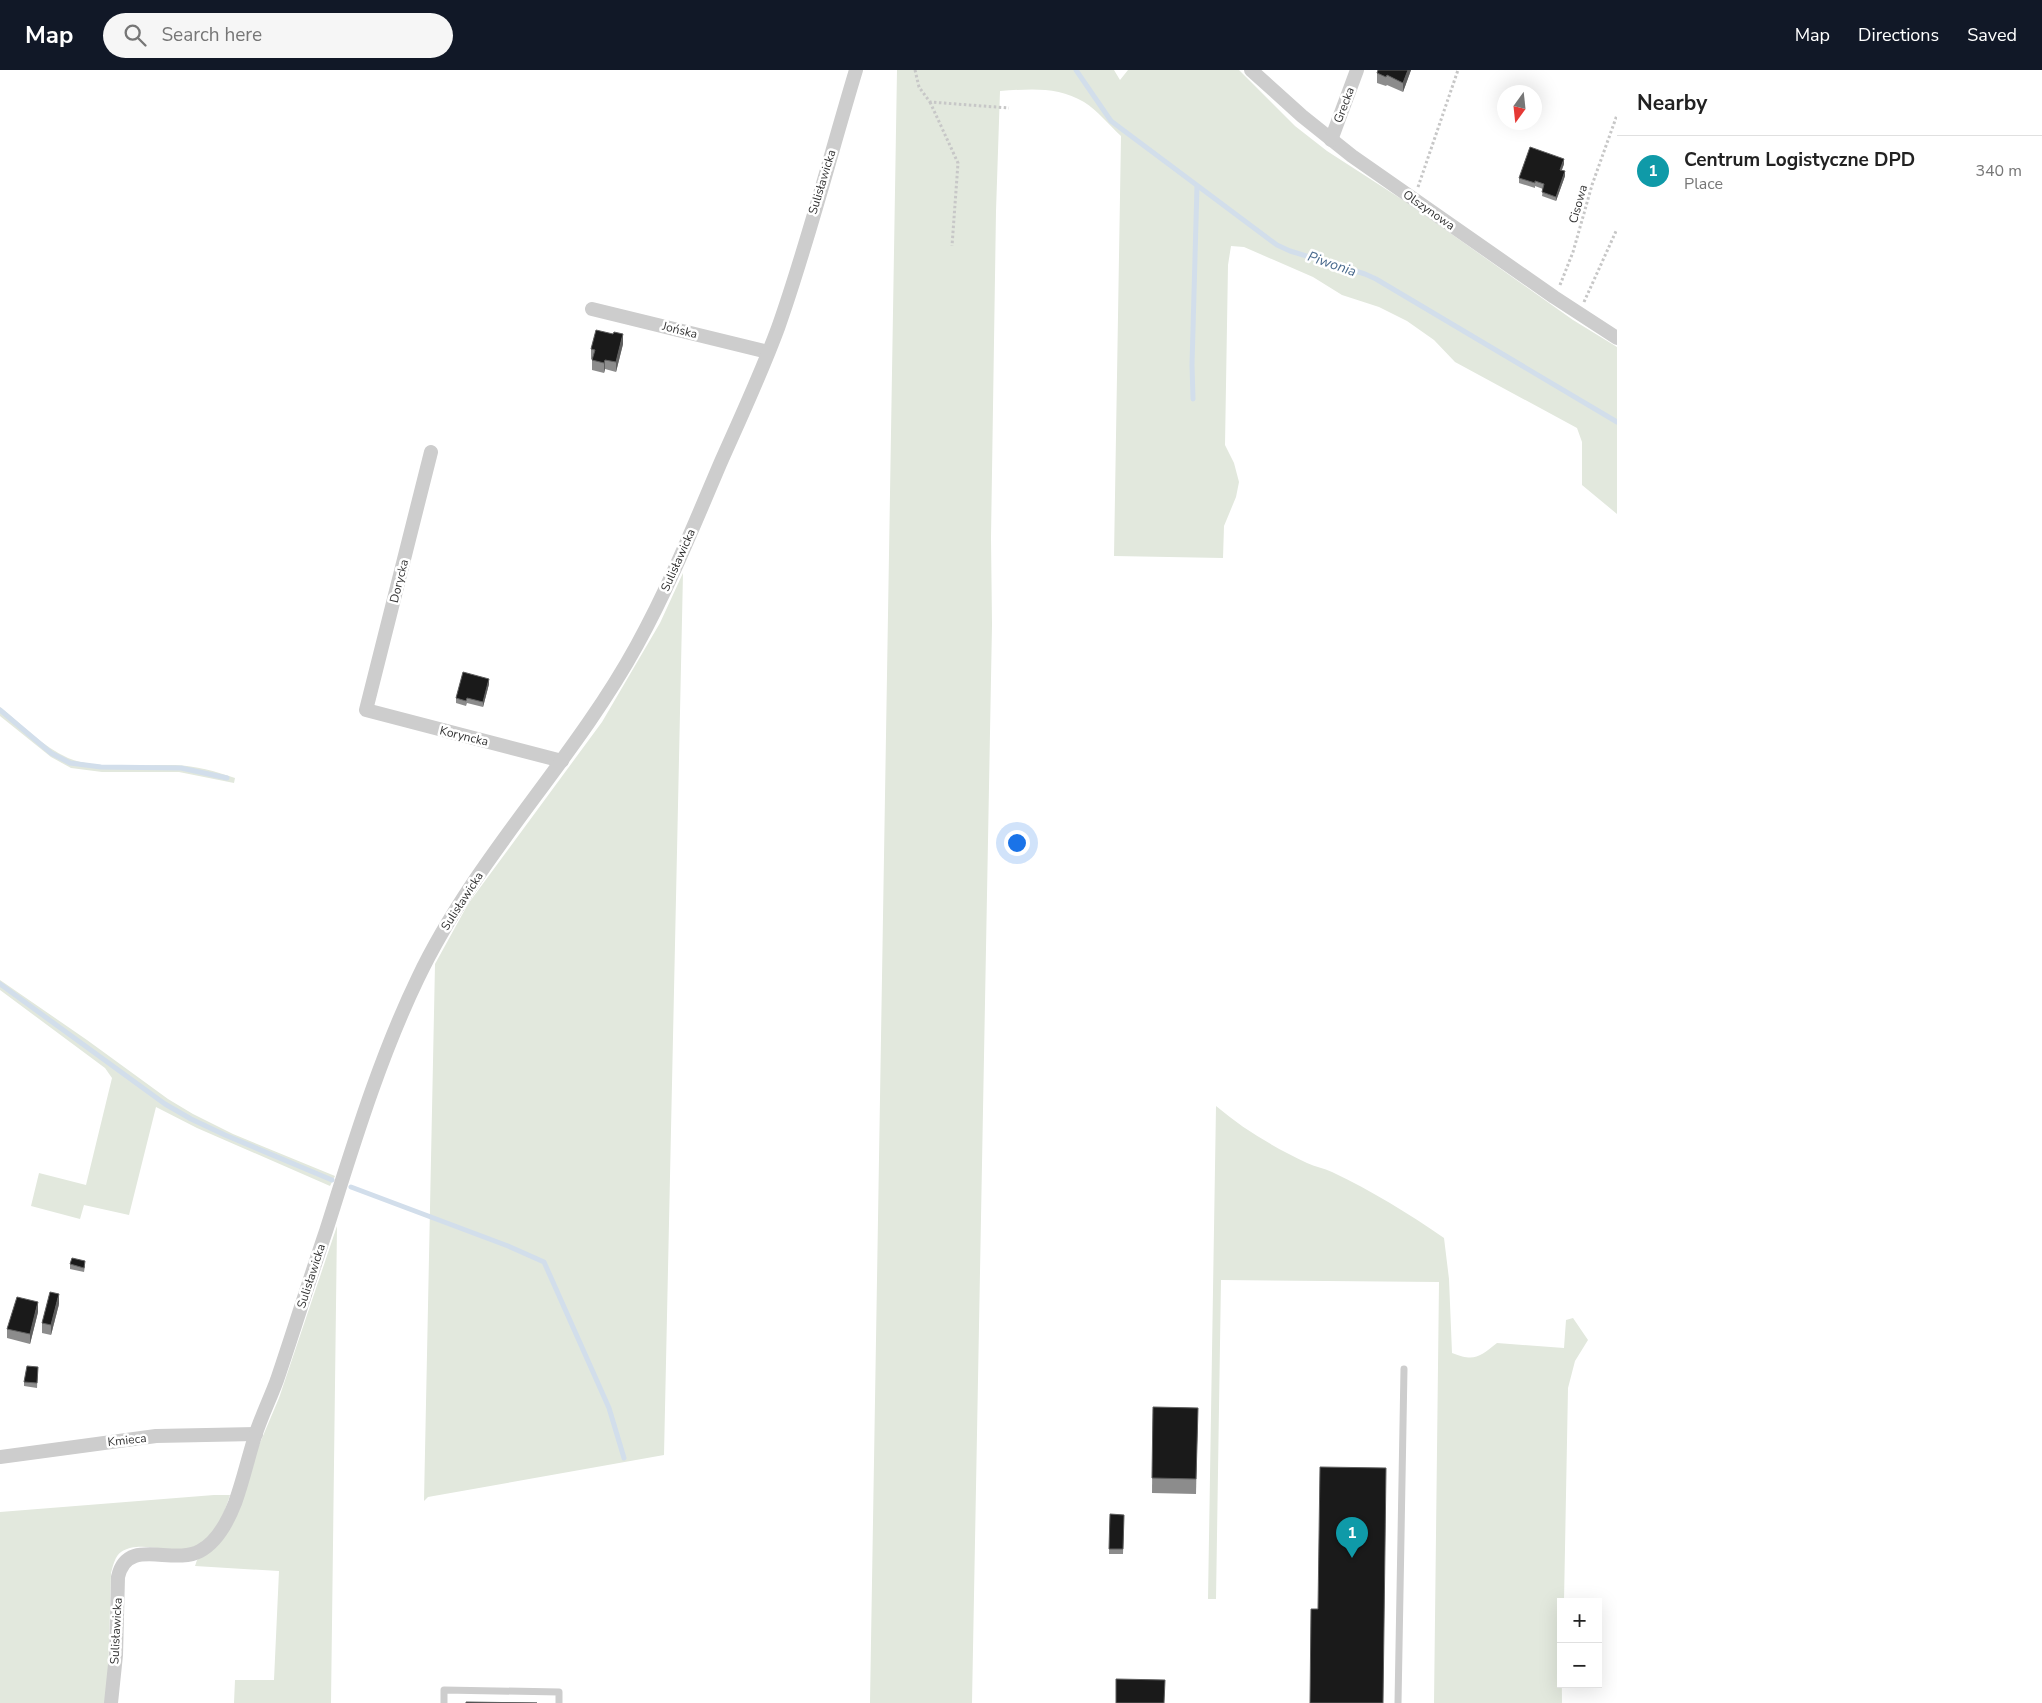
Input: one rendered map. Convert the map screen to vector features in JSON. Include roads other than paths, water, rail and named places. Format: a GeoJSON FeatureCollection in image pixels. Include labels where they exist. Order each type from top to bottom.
{"type":"FeatureCollection","features":[{"type":"Feature","properties":{"kind":"street","name":"Sulisławicka"},"geometry":{"type":"LineString","coordinates":[[110,1703],[116,1655],[118,1577],[120,1568],[129,1557],[138,1554],[188,1555],[198,1552],[207,1546],[226,1522],[234,1507],[256,1434],[279,1374],[364,1112],[394,1032],[415,983],[448,920],[484,867],[562,761],[616,681],[654,612],[768,352],[787,300],[856,70]]}},
{"type":"Feature","properties":{"kind":"street","name":"Olszynowa"},"geometry":{"type":"LineString","coordinates":[[1251,70],[1331,140],[1554,297],[1617,338]]}},
{"type":"Feature","properties":{"kind":"street","name":"Grecka"},"geometry":{"type":"LineString","coordinates":[[1331,140],[1357,70]]}},
{"type":"Feature","properties":{"kind":"street","name":"Jońska"},"geometry":{"type":"LineString","coordinates":[[592,309],[768,352]]}},
{"type":"Feature","properties":{"kind":"street","name":"Dorycka"},"geometry":{"type":"LineString","coordinates":[[366,710],[431,452]]}},
{"type":"Feature","properties":{"kind":"street","name":"Koryncka"},"geometry":{"type":"LineString","coordinates":[[366,710],[562,761]]}},
{"type":"Feature","properties":{"kind":"street","name":"Kmieca"},"geometry":{"type":"LineString","coordinates":[[0,1456],[156,1436],[256,1434]]}},
{"type":"Feature","properties":{"kind":"lane"},"geometry":{"type":"LineString","coordinates":[[1398,1703],[1404,1369]]}},
{"type":"Feature","properties":{"kind":"lane"},"geometry":{"type":"LineString","coordinates":[[444,1703],[444,1690],[560,1692],[559,1703]]}},
{"type":"Feature","properties":{"kind":"waterway","name":"Piwonia"},"geometry":{"type":"LineString","coordinates":[[1076,70],[1111,121],[1277,245],[1376,279],[1617,422]]}},
{"type":"Feature","properties":{"kind":"waterway"},"geometry":{"type":"LineString","coordinates":[[1193,399],[1192,365],[1197,186]]}},
{"type":"Feature","properties":{"kind":"waterway"},"geometry":{"type":"LineString","coordinates":[[0,710],[51,753],[70,763],[101,767],[181,768],[227,778]]}},
{"type":"Feature","properties":{"kind":"waterway"},"geometry":{"type":"LineString","coordinates":[[0,984],[165,1104],[225,1135],[332,1180]]}},
{"type":"Feature","properties":{"kind":"waterway"},"geometry":{"type":"LineString","coordinates":[[351,1187],[508,1246],[544,1262],[609,1408],[624,1458]]}},
{"type":"Feature","properties":{"kind":"place","name":"Centrum Logistyczne DPD"},"geometry":{"type":"Point","coordinates":[1352,1558]}}]}
